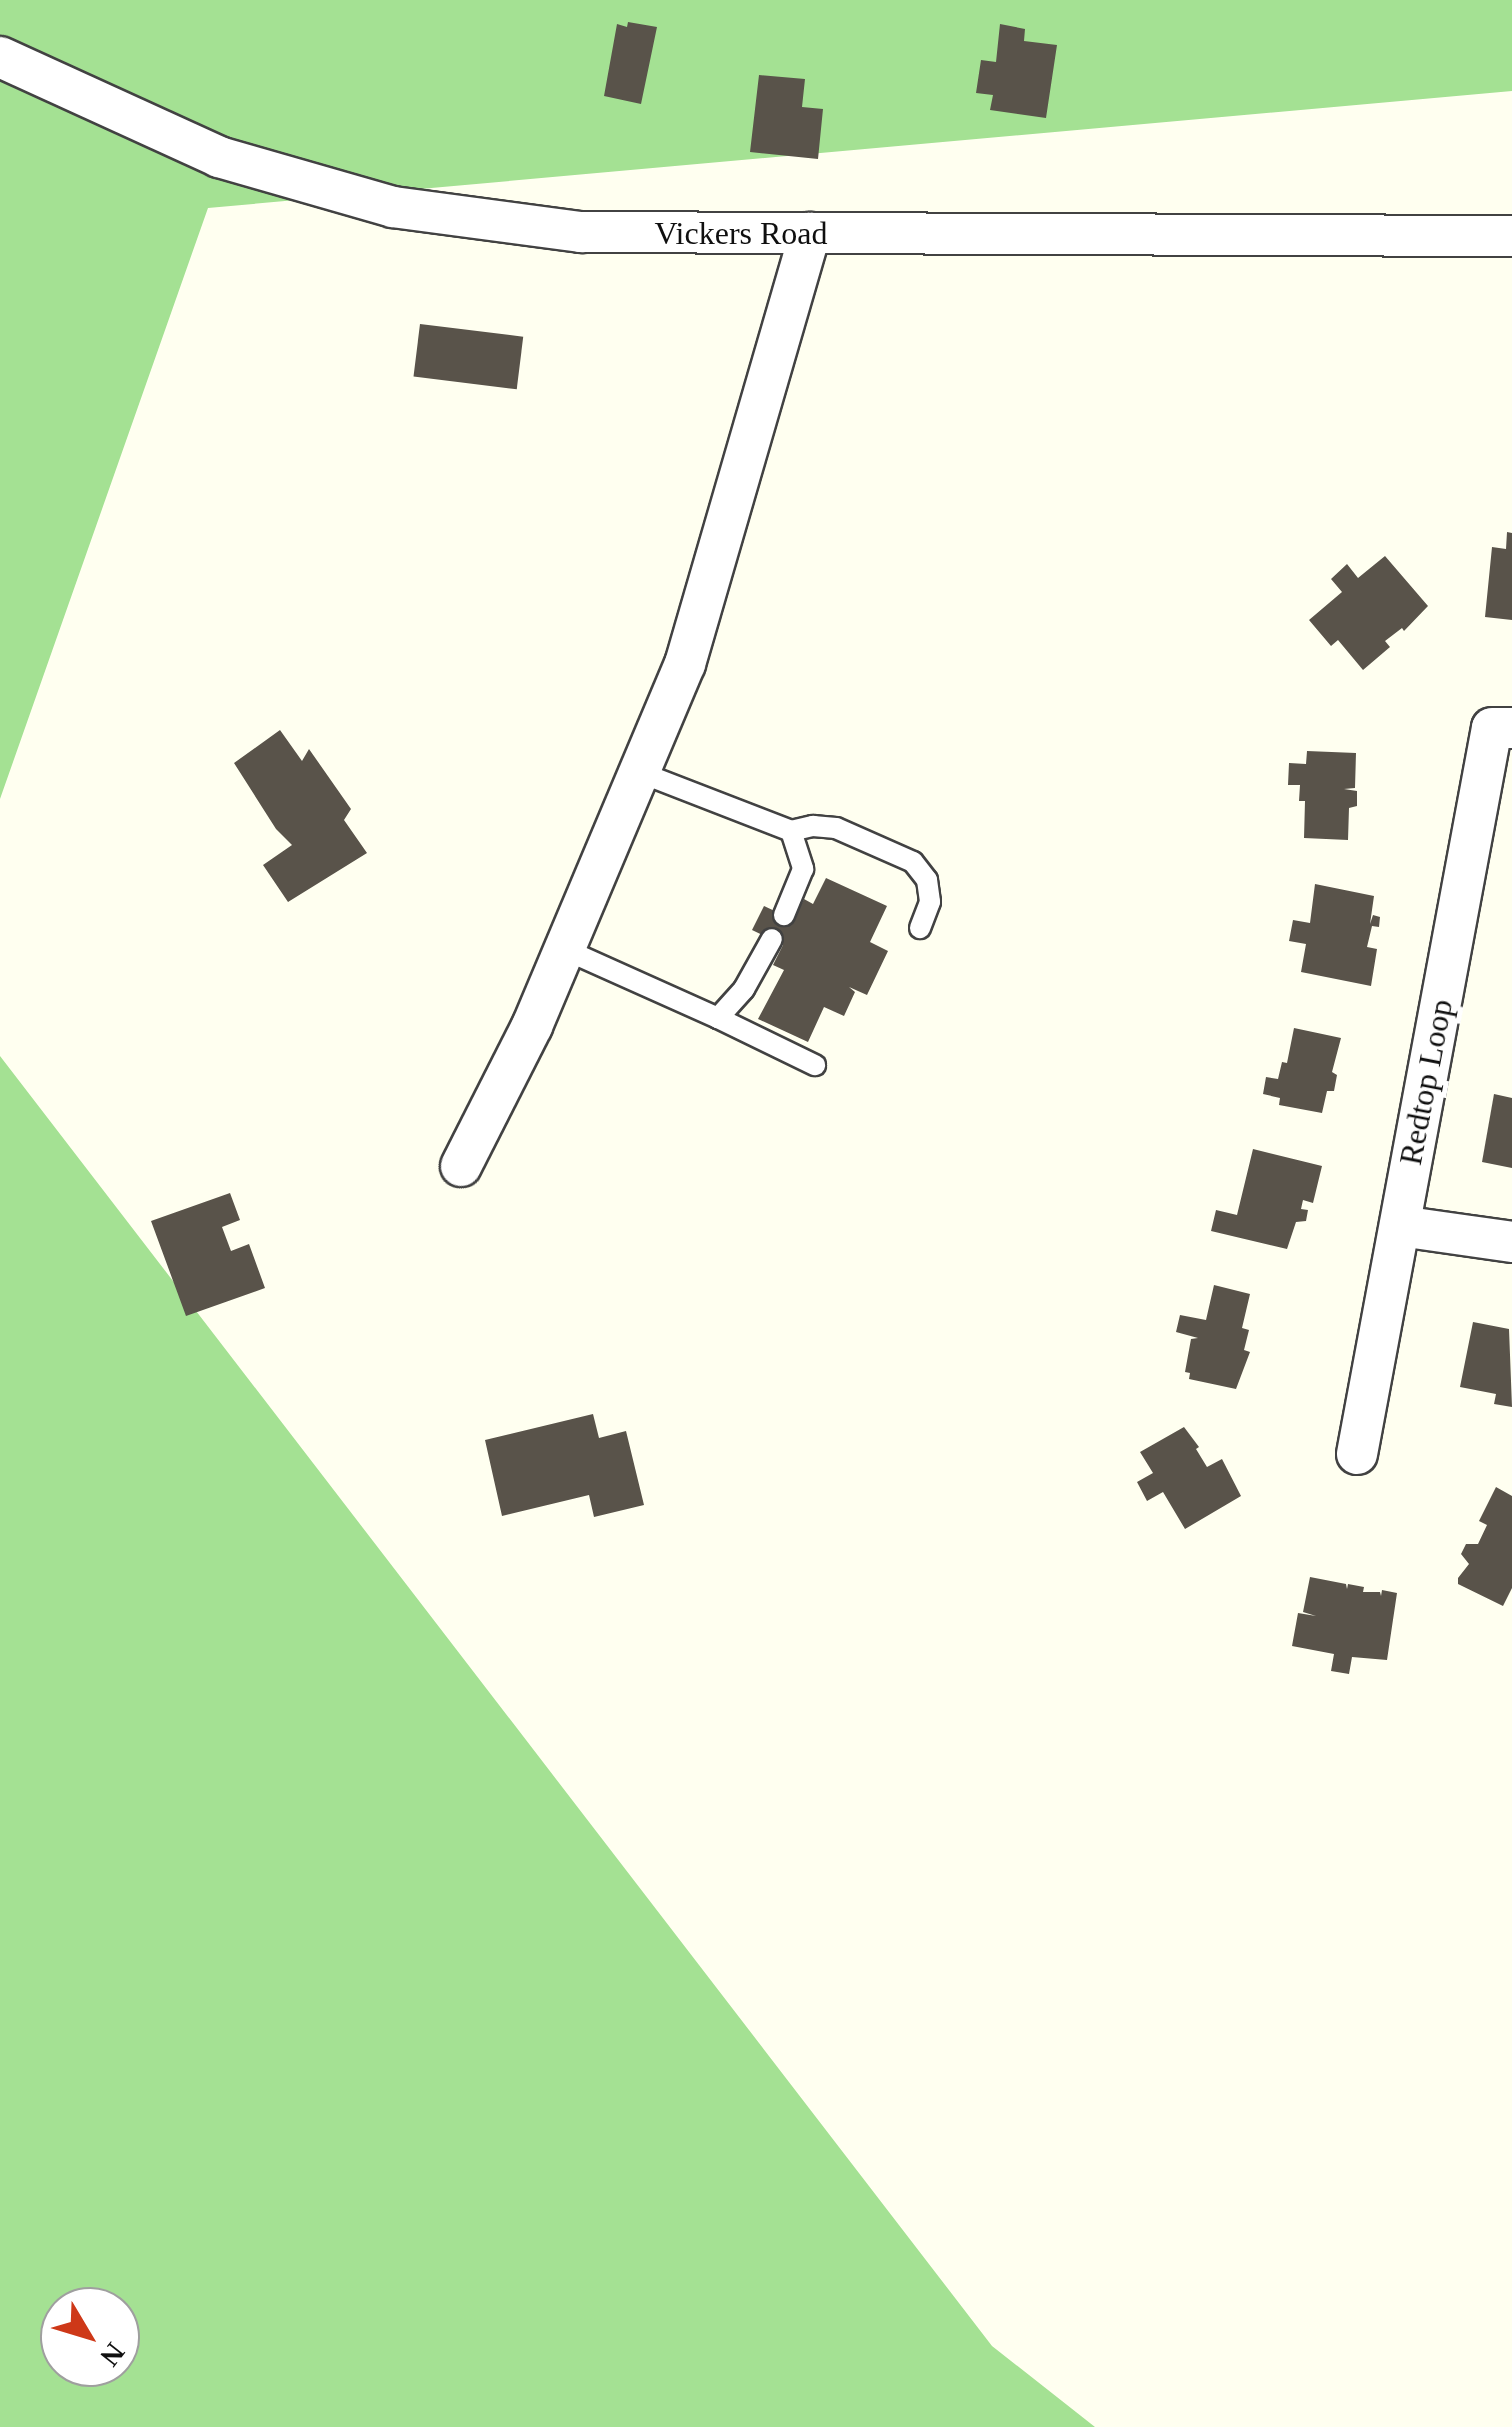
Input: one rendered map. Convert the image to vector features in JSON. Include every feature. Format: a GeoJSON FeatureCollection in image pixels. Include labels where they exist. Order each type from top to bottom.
{"type":"FeatureCollection","features":[{"type":"Feature","properties":{"kind":"street","name":"Vickers Road"},"geometry":{"type":"LineString","coordinates":[[0,58],[218,157],[393,207],[581,232],[1512,236]]}},
{"type":"Feature","properties":{"kind":"street"},"geometry":{"type":"LineString","coordinates":[[461,1166],[532,1026],[684,664],[810,233]]}},
{"type":"Feature","properties":{"kind":"street","name":"Redtop Loop"},"geometry":{"type":"LineString","coordinates":[[1357,1454],[1492,728],[1512,728]]}},
{"type":"Feature","properties":{"kind":"street"},"geometry":{"type":"LineString","coordinates":[[1400,1226],[1512,1242]]}},
{"type":"Feature","properties":{"kind":"lane"},"geometry":{"type":"LineString","coordinates":[[639,772],[791,831],[813,826],[836,828],[913,862],[927,880],[930,902],[920,928]]}},
{"type":"Feature","properties":{"kind":"lane"},"geometry":{"type":"LineString","coordinates":[[784,915],[803,870],[791,831]]}},
{"type":"Feature","properties":{"kind":"lane"},"geometry":{"type":"LineString","coordinates":[[718,1018],[744,990],[772,939]]}},
{"type":"Feature","properties":{"kind":"lane"},"geometry":{"type":"LineString","coordinates":[[564,950],[815,1065]]}},
{"type":"Feature","properties":{"kind":"green space"},"geometry":{"type":"Polygon","coordinates":[[[0,0],[1512,0],[1512,91],[208,208],[0,799],[0,0]]]}},
{"type":"Feature","properties":{"kind":"green space"},"geometry":{"type":"Polygon","coordinates":[[[0,1056],[992,2346],[1095,2427],[0,2427],[0,1056]]]}},
{"type":"Feature","properties":{"kind":"building"},"geometry":{"type":"Polygon","coordinates":[[[628,22],[657,27],[641,104],[604,96],[617,24],[627,27],[628,22]]]}},
{"type":"Feature","properties":{"kind":"building"},"geometry":{"type":"Polygon","coordinates":[[[1000,24],[1025,29],[1024,41],[1057,45],[1046,118],[990,110],[993,95],[976,93],[981,60],[996,62],[1000,24]]]}},
{"type":"Feature","properties":{"kind":"building"},"geometry":{"type":"Polygon","coordinates":[[[759,75],[805,79],[802,107],[823,109],[818,159],[750,152],[759,75]]]}},
{"type":"Feature","properties":{"kind":"building"},"geometry":{"type":"Polygon","coordinates":[[[420,324],[523,337],[517,389],[414,377],[420,324]]]}},
{"type":"Feature","properties":{"kind":"building"},"geometry":{"type":"Polygon","coordinates":[[[1507,532],[1512,533],[1512,620],[1485,617],[1492,547],[1506,549],[1507,532]]]}},
{"type":"Feature","properties":{"kind":"building"},"geometry":{"type":"Polygon","coordinates":[[[1385,556],[1428,606],[1404,631],[1402,628],[1385,641],[1390,647],[1363,670],[1338,640],[1331,646],[1309,620],[1342,592],[1331,579],[1347,564],[1358,578],[1385,556]]]}},
{"type":"Feature","properties":{"kind":"building"},"geometry":{"type":"Polygon","coordinates":[[[280,730],[302,761],[309,749],[351,809],[344,820],[367,853],[288,902],[263,865],[292,845],[276,829],[234,763],[280,730]]]}},
{"type":"Feature","properties":{"kind":"building"},"geometry":{"type":"Polygon","coordinates":[[[1307,751],[1356,753],[1355,788],[1344,789],[1357,791],[1357,806],[1349,808],[1348,840],[1304,838],[1305,801],[1299,801],[1300,785],[1288,785],[1289,763],[1306,764],[1307,751]]]}},
{"type":"Feature","properties":{"kind":"building"},"geometry":{"type":"Polygon","coordinates":[[[826,878],[887,906],[870,942],[888,951],[867,995],[849,987],[855,992],[844,1016],[824,1007],[808,1042],[758,1019],[784,970],[773,965],[783,945],[752,930],[764,906],[794,920],[804,899],[813,904],[826,878]]]}},
{"type":"Feature","properties":{"kind":"building"},"geometry":{"type":"Polygon","coordinates":[[[1315,884],[1374,896],[1370,924],[1373,915],[1380,917],[1379,927],[1372,926],[1367,947],[1377,949],[1371,986],[1301,972],[1306,944],[1289,941],[1293,920],[1310,923],[1315,884]]]}},
{"type":"Feature","properties":{"kind":"building"},"geometry":{"type":"Polygon","coordinates":[[[1294,1028],[1341,1038],[1332,1072],[1337,1075],[1334,1091],[1327,1091],[1322,1113],[1279,1105],[1280,1098],[1263,1094],[1266,1077],[1278,1079],[1282,1062],[1287,1063],[1294,1028]]]}},
{"type":"Feature","properties":{"kind":"building"},"geometry":{"type":"Polygon","coordinates":[[[1494,1094],[1512,1098],[1512,1168],[1482,1162],[1494,1094]]]}},
{"type":"Feature","properties":{"kind":"building"},"geometry":{"type":"Polygon","coordinates":[[[1253,1149],[1322,1166],[1313,1203],[1303,1200],[1301,1209],[1308,1210],[1306,1221],[1296,1222],[1287,1249],[1211,1231],[1216,1210],[1237,1215],[1253,1149]]]}},
{"type":"Feature","properties":{"kind":"building"},"geometry":{"type":"Polygon","coordinates":[[[230,1193],[240,1220],[222,1227],[231,1251],[249,1244],[265,1288],[186,1316],[151,1221],[230,1193]]]}},
{"type":"Feature","properties":{"kind":"building"},"geometry":{"type":"Polygon","coordinates":[[[1214,1285],[1250,1294],[1242,1328],[1249,1330],[1244,1350],[1250,1352],[1236,1389],[1189,1379],[1190,1373],[1185,1372],[1191,1339],[1198,1338],[1176,1332],[1180,1315],[1206,1320],[1214,1285]]]}},
{"type":"Feature","properties":{"kind":"building"},"geometry":{"type":"Polygon","coordinates":[[[1473,1322],[1509,1329],[1512,1407],[1494,1404],[1496,1394],[1460,1387],[1473,1322]]]}},
{"type":"Feature","properties":{"kind":"building"},"geometry":{"type":"Polygon","coordinates":[[[593,1414],[599,1438],[626,1431],[644,1505],[594,1517],[589,1495],[502,1516],[485,1440],[593,1414]]]}},
{"type":"Feature","properties":{"kind":"building"},"geometry":{"type":"Polygon","coordinates":[[[1184,1427],[1199,1447],[1196,1449],[1207,1467],[1222,1459],[1241,1496],[1185,1529],[1163,1492],[1147,1501],[1137,1482],[1153,1473],[1140,1452],[1184,1427]]]}},
{"type":"Feature","properties":{"kind":"building"},"geometry":{"type":"Polygon","coordinates":[[[1496,1487],[1512,1496],[1512,1588],[1503,1606],[1458,1584],[1469,1564],[1461,1554],[1466,1544],[1478,1544],[1487,1525],[1479,1521],[1496,1487]]]}},
{"type":"Feature","properties":{"kind":"building"},"geometry":{"type":"Polygon","coordinates":[[[1310,1577],[1346,1584],[1347,1589],[1348,1584],[1364,1587],[1363,1592],[1380,1592],[1381,1596],[1382,1590],[1397,1593],[1387,1660],[1352,1657],[1349,1674],[1331,1671],[1334,1654],[1292,1646],[1298,1613],[1316,1616],[1303,1612],[1310,1577]]]}}]}
